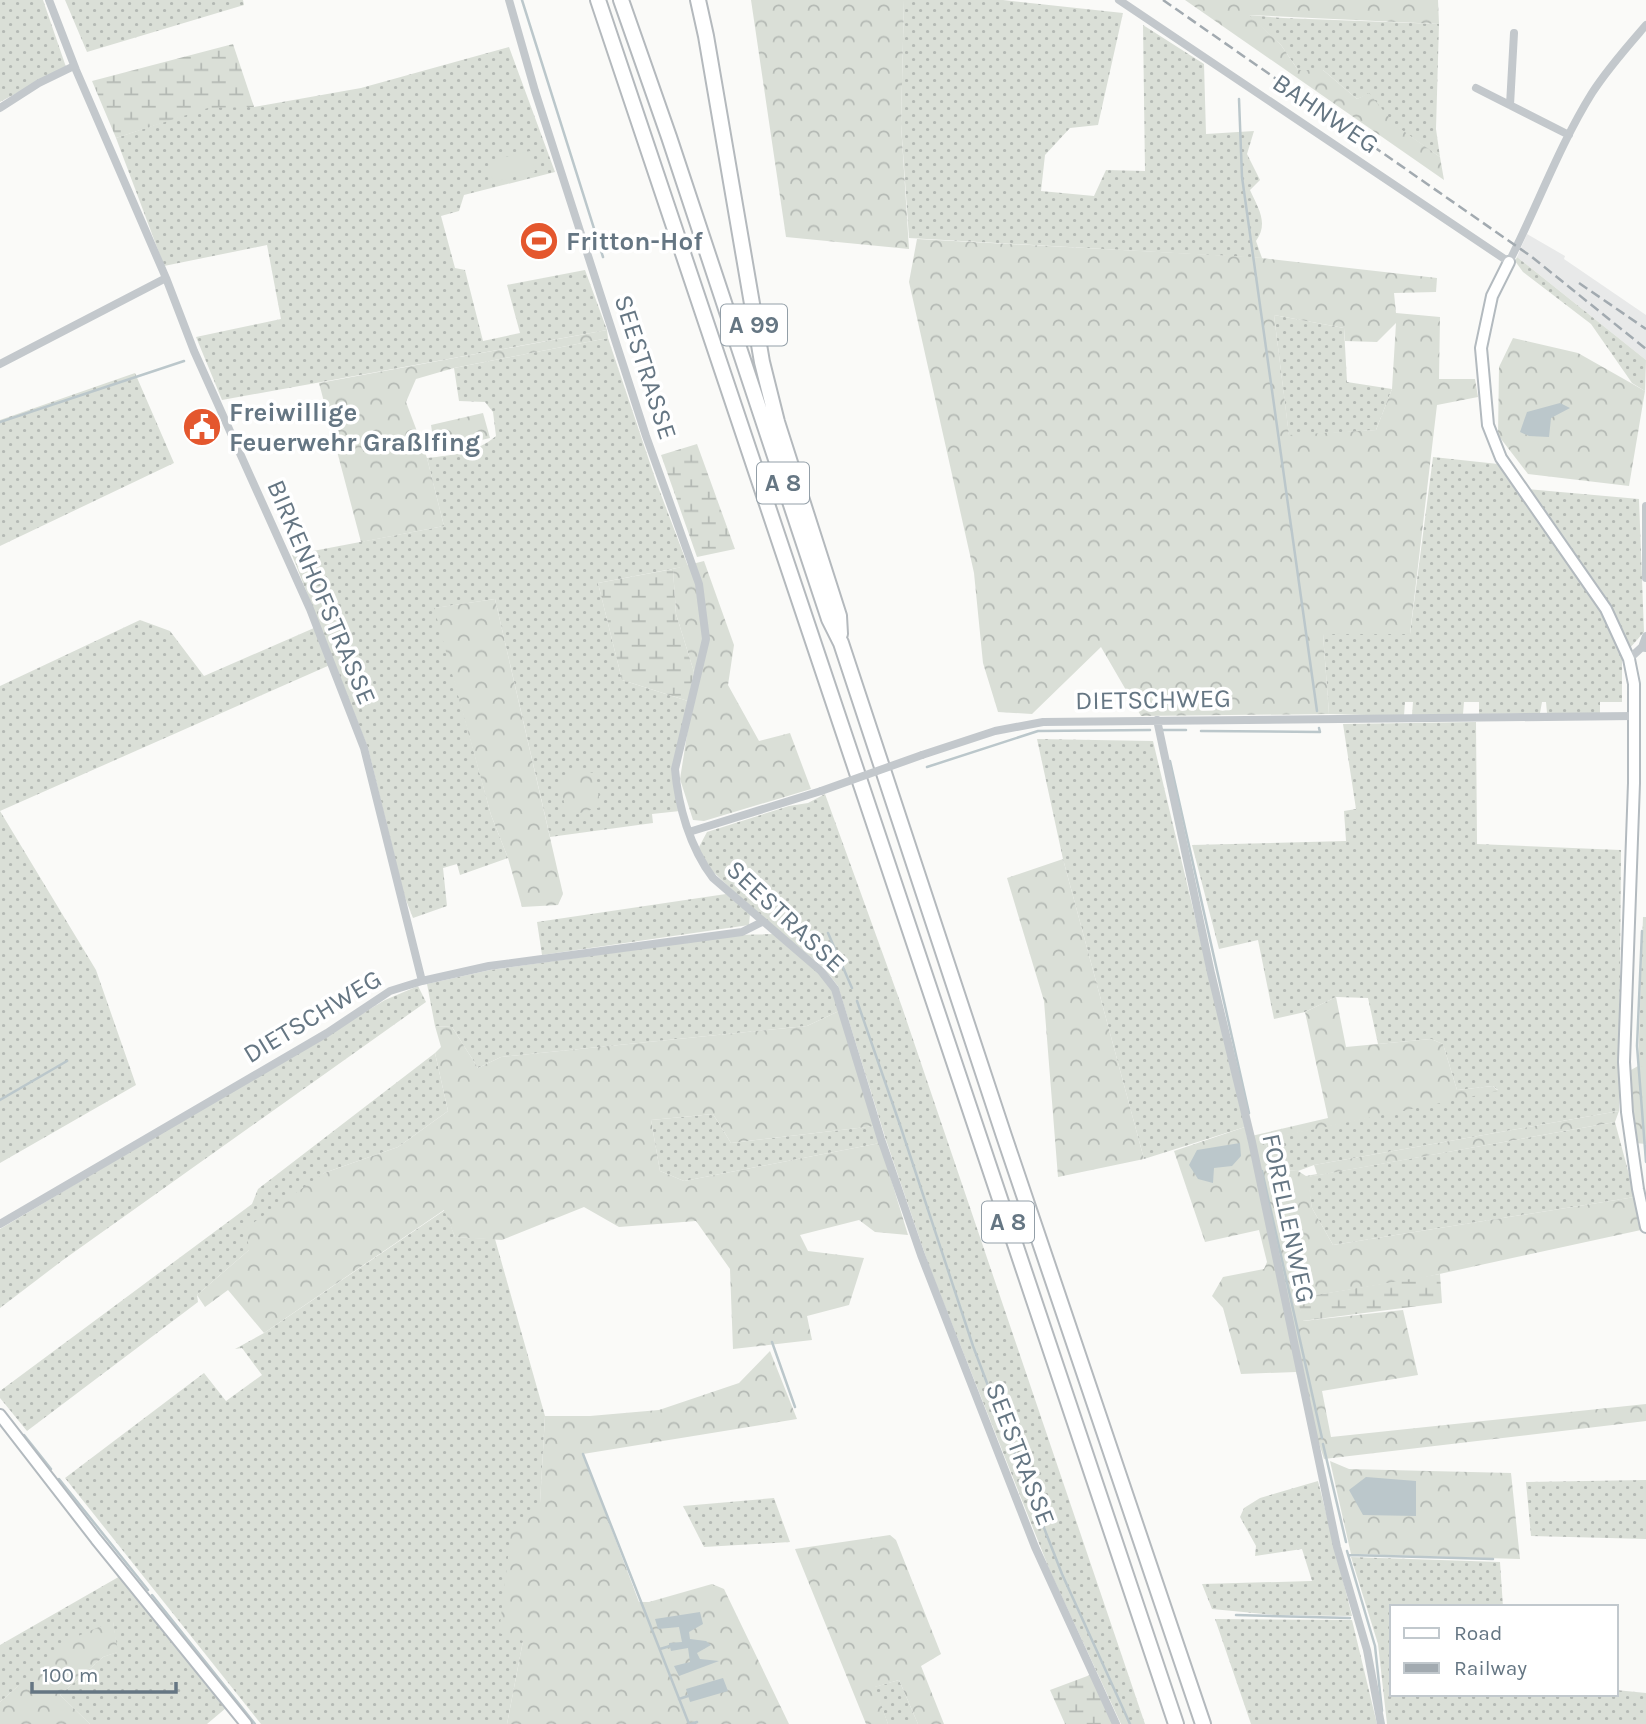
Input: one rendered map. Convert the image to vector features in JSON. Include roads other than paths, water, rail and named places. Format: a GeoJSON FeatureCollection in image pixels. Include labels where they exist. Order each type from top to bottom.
{"type":"FeatureCollection","features":[{"type":"Feature","properties":{"kind":"highway","name":"A 8"},"geometry":{"type":"LineString","coordinates":[[598,0],[1177,1724]]}},
{"type":"Feature","properties":{"kind":"highway","name":"A 8"},"geometry":{"type":"LineString","coordinates":[[621,0],[669,136],[829,619],[841,643],[1203,1724]]}},
{"type":"Feature","properties":{"kind":"highway","name":"A 99"},"geometry":{"type":"LineString","coordinates":[[698,0],[762,362],[777,422],[839,616],[841,643]]}},
{"type":"Feature","properties":{"kind":"street","name":"BIRKENHOFSTRASSE"},"geometry":{"type":"LineString","coordinates":[[49,0],[194,351],[310,608],[364,748],[422,981]]}},
{"type":"Feature","properties":{"kind":"street","name":"SEESTRASSE"},"geometry":{"type":"LineString","coordinates":[[509,0],[535,91],[646,436],[699,584],[706,639],[675,768],[677,789],[689,832],[699,860],[712,878],[821,971],[835,989],[921,1255],[1035,1547],[1116,1724]]}},
{"type":"Feature","properties":{"kind":"street","name":"BAHNWEG"},"geometry":{"type":"LineString","coordinates":[[1119,0],[1509,262]]}},
{"type":"Feature","properties":{"kind":"street"},"geometry":{"type":"LineString","coordinates":[[1646,25],[1616,59],[1592,93],[1569,135],[1492,296],[1481,348],[1488,425],[1501,458],[1606,610],[1629,659],[1634,684],[1638,784],[1625,1062],[1627,1112],[1646,1227]]}},
{"type":"Feature","properties":{"kind":"street"},"geometry":{"type":"LineString","coordinates":[[1510,105],[1514,33]]}},
{"type":"Feature","properties":{"kind":"street"},"geometry":{"type":"LineString","coordinates":[[0,108],[39,83],[74,66]]}},
{"type":"Feature","properties":{"kind":"street"},"geometry":{"type":"LineString","coordinates":[[1476,88],[1569,135]]}},
{"type":"Feature","properties":{"kind":"street"},"geometry":{"type":"LineString","coordinates":[[0,364],[166,278]]}},
{"type":"Feature","properties":{"kind":"street"},"geometry":{"type":"LineString","coordinates":[[1646,506],[1646,579]]}},
{"type":"Feature","properties":{"kind":"street"},"geometry":{"type":"LineString","coordinates":[[1629,659],[1644,647],[1646,636]]}},
{"type":"Feature","properties":{"kind":"street","name":"DIETSCHWEG"},"geometry":{"type":"LineString","coordinates":[[689,832],[821,791],[995,731],[1043,722],[1634,716]]}},
{"type":"Feature","properties":{"kind":"street","name":"FORELLENWEG"},"geometry":{"type":"LineString","coordinates":[[1157,720],[1214,986],[1252,1142],[1337,1547],[1367,1650],[1381,1724]]}},
{"type":"Feature","properties":{"kind":"street","name":"DIETSCHWEG"},"geometry":{"type":"LineString","coordinates":[[0,1224],[327,1033],[390,991],[489,966],[741,932],[762,922]]}},
{"type":"Feature","properties":{"kind":"street"},"geometry":{"type":"LineString","coordinates":[[0,1415],[96,1539],[246,1724]]}},
{"type":"Feature","properties":{"kind":"waterway"},"geometry":{"type":"LineString","coordinates":[[522,0],[603,257]]}},
{"type":"Feature","properties":{"kind":"waterway"},"geometry":{"type":"LineString","coordinates":[[1239,99],[1242,177],[1317,711]]}},
{"type":"Feature","properties":{"kind":"waterway"},"geometry":{"type":"LineString","coordinates":[[0,422],[184,361]]}},
{"type":"Feature","properties":{"kind":"waterway"},"geometry":{"type":"LineString","coordinates":[[1201,731],[1320,732],[1319,728]]}},
{"type":"Feature","properties":{"kind":"waterway"},"geometry":{"type":"LineString","coordinates":[[927,767],[1038,731],[1150,730]]}},
{"type":"Feature","properties":{"kind":"waterway"},"geometry":{"type":"LineString","coordinates":[[1162,730],[1186,730]]}},
{"type":"Feature","properties":{"kind":"waterway"},"geometry":{"type":"LineString","coordinates":[[1170,761],[1249,1113]]}},
{"type":"Feature","properties":{"kind":"waterway"},"geometry":{"type":"LineString","coordinates":[[1642,931],[1637,1046],[1646,1162]]}},
{"type":"Feature","properties":{"kind":"waterway"},"geometry":{"type":"LineString","coordinates":[[828,933],[852,988]]}},
{"type":"Feature","properties":{"kind":"waterway"},"geometry":{"type":"LineString","coordinates":[[857,1001],[990,1391]]}},
{"type":"Feature","properties":{"kind":"waterway"},"geometry":{"type":"LineString","coordinates":[[0,1100],[67,1061]]}},
{"type":"Feature","properties":{"kind":"waterway"},"geometry":{"type":"LineString","coordinates":[[1262,1171],[1322,1438]]}},
{"type":"Feature","properties":{"kind":"waterway"},"geometry":{"type":"LineString","coordinates":[[772,1342],[795,1407]]}},
{"type":"Feature","properties":{"kind":"waterway"},"geometry":{"type":"LineString","coordinates":[[995,1402],[1062,1574],[1130,1724]]}},
{"type":"Feature","properties":{"kind":"waterway"},"geometry":{"type":"LineString","coordinates":[[24,1435],[51,1469]]}},
{"type":"Feature","properties":{"kind":"waterway"},"geometry":{"type":"LineString","coordinates":[[1323,1444],[1346,1542]]}},
{"type":"Feature","properties":{"kind":"waterway"},"geometry":{"type":"LineString","coordinates":[[583,1454],[689,1724]]}},
{"type":"Feature","properties":{"kind":"waterway"},"geometry":{"type":"LineString","coordinates":[[59,1479],[148,1590]]}},
{"type":"Feature","properties":{"kind":"waterway"},"geometry":{"type":"LineString","coordinates":[[1347,1551],[1375,1646],[1382,1711]]}},
{"type":"Feature","properties":{"kind":"waterway"},"geometry":{"type":"LineString","coordinates":[[1349,1555],[1493,1559]]}},
{"type":"Feature","properties":{"kind":"waterway"},"geometry":{"type":"LineString","coordinates":[[152,1595],[255,1724]]}},
{"type":"Feature","properties":{"kind":"waterway"},"geometry":{"type":"LineString","coordinates":[[1236,1615],[1350,1618]]}},
{"type":"Feature","properties":{"kind":"waterway"},"geometry":{"type":"LineString","coordinates":[[660,1649],[670,1646]]}},
{"type":"Feature","properties":{"kind":"waterway"},"geometry":{"type":"LineString","coordinates":[[679,1699],[688,1696]]}},
{"type":"Feature","properties":{"kind":"waterway"},"geometry":{"type":"LineString","coordinates":[[691,1724],[697,1722]]}},
{"type":"Feature","properties":{"kind":"railway"},"geometry":{"type":"LineString","coordinates":[[1163,0],[1532,257],[1646,349]]}},
{"type":"Feature","properties":{"kind":"railway"},"geometry":{"type":"LineString","coordinates":[[1579,283],[1646,329]]}},
{"type":"Feature","properties":{"kind":"place","name":"Fritton-Hof"},"geometry":{"type":"Point","coordinates":[539,241]}},
{"type":"Feature","properties":{"kind":"place","name":"Freiwillige Feuerwehr Graßlfing"},"geometry":{"type":"Point","coordinates":[202,427]}}]}
